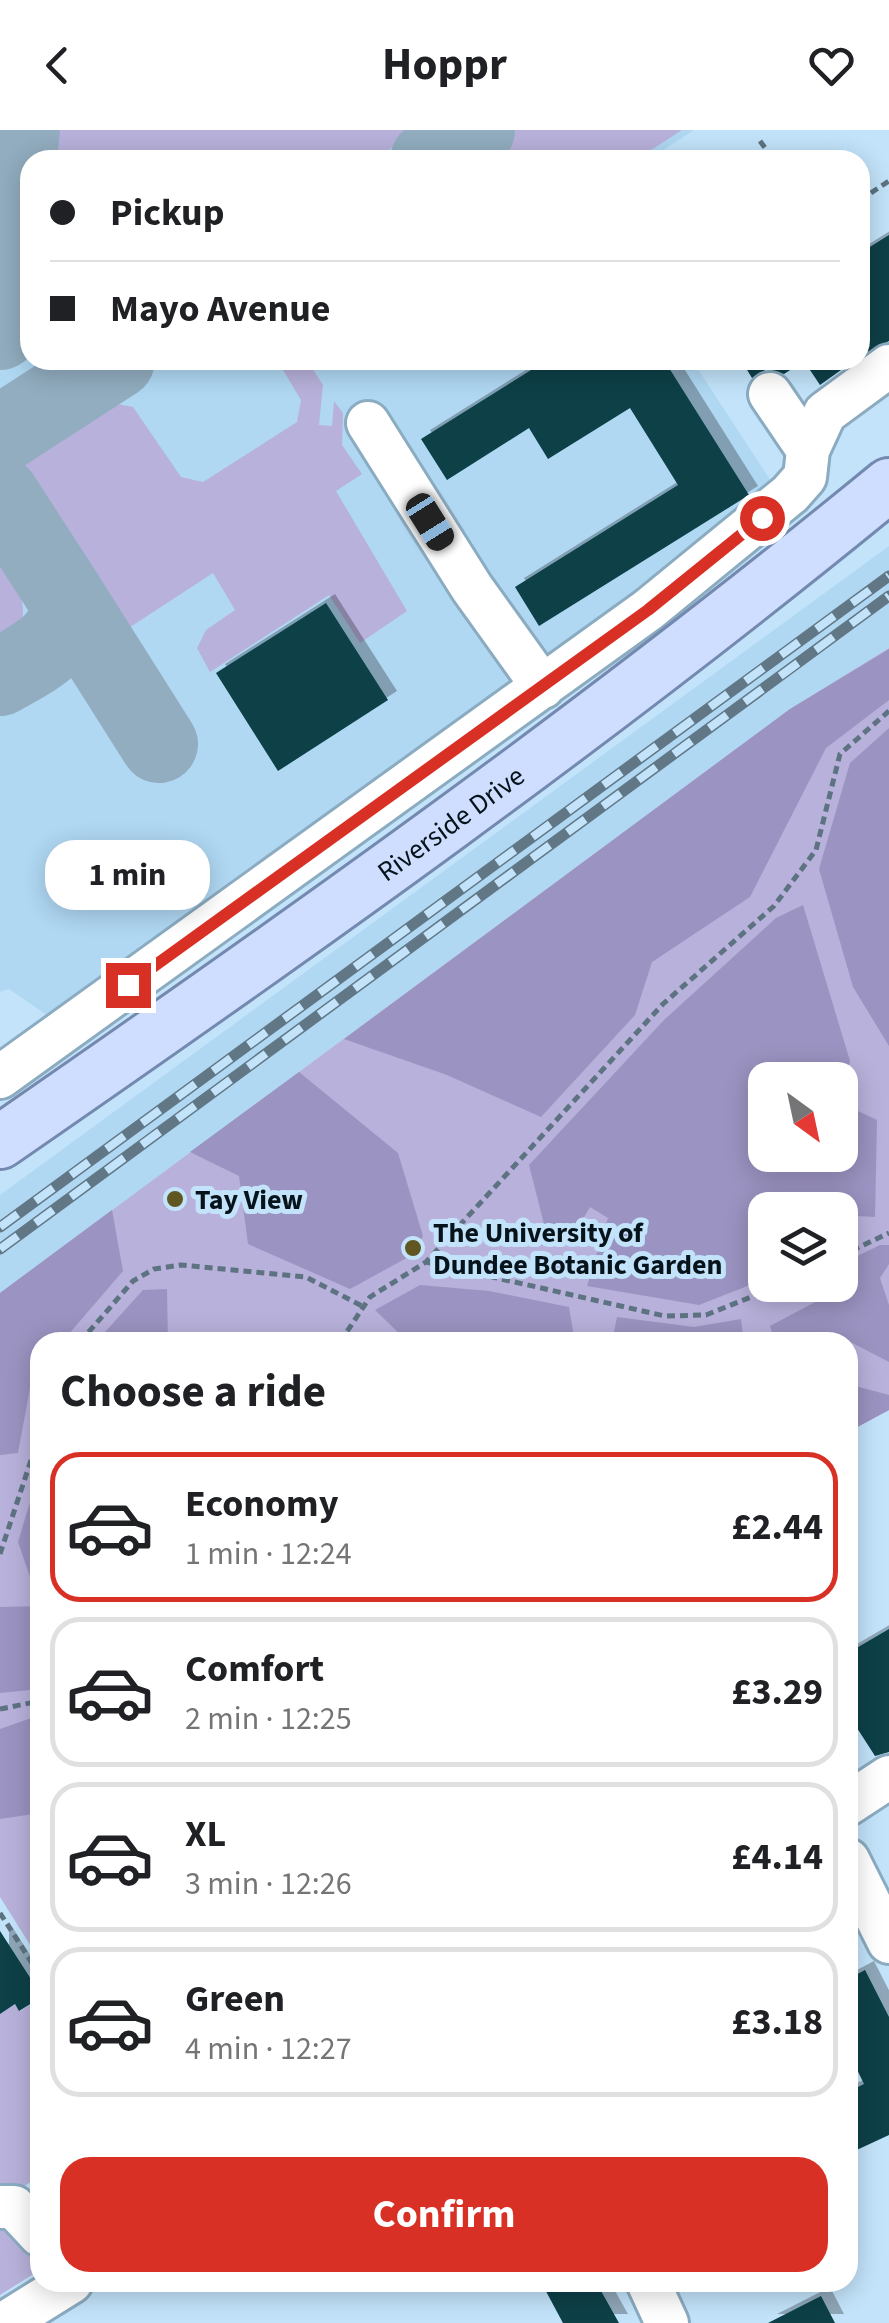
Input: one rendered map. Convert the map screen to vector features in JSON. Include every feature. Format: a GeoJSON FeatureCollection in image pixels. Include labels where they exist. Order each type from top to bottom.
{"type":"FeatureCollection","features":[{"type":"Feature","properties":{"kind":"main road","name":"Riverside Drive"},"geometry":{"type":"LineString","coordinates":[[0,1142],[278,950],[583,728],[889,485]]}},
{"type":"Feature","properties":{"kind":"street"},"geometry":{"type":"LineString","coordinates":[[0,1077],[648,610],[790,494],[805,476],[808,450],[825,413],[889,366]]}},
{"type":"Feature","properties":{"kind":"street"},"geometry":{"type":"LineString","coordinates":[[770,394],[808,450]]}},
{"type":"Feature","properties":{"kind":"street"},"geometry":{"type":"LineString","coordinates":[[368,423],[472,588],[543,687]]}},
{"type":"Feature","properties":{"kind":"street"},"geometry":{"type":"LineString","coordinates":[[858,1798],[889,1778]]}},
{"type":"Feature","properties":{"kind":"street"},"geometry":{"type":"LineString","coordinates":[[858,1880],[889,1942]]}},
{"type":"Feature","properties":{"kind":"street"},"geometry":{"type":"LineString","coordinates":[[0,2207],[14,2207],[30,2224]]}},
{"type":"Feature","properties":{"kind":"street"},"geometry":{"type":"LineString","coordinates":[[5,2323],[55,2292]]}},
{"type":"Feature","properties":{"kind":"street"},"geometry":{"type":"LineString","coordinates":[[652,2292],[666,2323]]}},
{"type":"Feature","properties":{"kind":"path"},"geometry":{"type":"LineString","coordinates":[[760,141],[767,150]]}},
{"type":"Feature","properties":{"kind":"path"},"geometry":{"type":"LineString","coordinates":[[347,1332],[370,1297],[426,1262],[663,1004],[774,906],[816,850],[840,754],[889,711]]}},
{"type":"Feature","properties":{"kind":"path"},"geometry":{"type":"LineString","coordinates":[[858,1248],[889,1233]]}},
{"type":"Feature","properties":{"kind":"path"},"geometry":{"type":"LineString","coordinates":[[426,1262],[665,1316],[706,1315],[748,1298]]}},
{"type":"Feature","properties":{"kind":"path"},"geometry":{"type":"LineString","coordinates":[[89,1332],[133,1281],[154,1269],[181,1265],[306,1277],[364,1308]]}},
{"type":"Feature","properties":{"kind":"path"},"geometry":{"type":"LineString","coordinates":[[0,1554],[30,1463]]}},
{"type":"Feature","properties":{"kind":"path"},"geometry":{"type":"LineString","coordinates":[[0,1710],[30,1703]]}},
{"type":"Feature","properties":{"kind":"path"},"geometry":{"type":"LineString","coordinates":[[0,1912],[30,1960]]}},
{"type":"Feature","properties":{"kind":"shaded area"},"geometry":{"type":"Polygon","coordinates":[[[0,130],[694,130],[663,150],[20,150],[20,370],[699,370],[780,495],[57,1022],[9,989],[0,992],[0,130]]]}},
{"type":"Feature","properties":{"kind":"shaded area"},"geometry":{"type":"Polygon","coordinates":[[[45,130],[420,130],[389,150],[43,150],[45,130]]]}},
{"type":"Feature","properties":{"kind":"shaded area"},"geometry":{"type":"Polygon","coordinates":[[[505,130],[682,130],[651,150],[474,150],[505,130]]]}},
{"type":"Feature","properties":{"kind":"shaded area"},"geometry":{"type":"Polygon","coordinates":[[[283,370],[313,370],[323,385],[319,425],[332,426],[334,401],[343,413],[342,445],[362,474],[336,491],[407,611],[360,643],[329,595],[210,672],[197,648],[206,630],[235,610],[213,573],[118,635],[107,629],[21,489],[24,439],[85,398],[133,407],[181,477],[203,482],[297,422],[301,400],[283,370]]]}},
{"type":"Feature","properties":{"kind":"shaded area"},"geometry":{"type":"Polygon","coordinates":[[[889,546],[889,648],[790,709],[0,1293],[0,1195],[889,546]]]}},
{"type":"Feature","properties":{"kind":"shaded area"},"geometry":{"type":"Polygon","coordinates":[[[0,557],[20,593],[23,615],[12,636],[0,646],[0,557]]]}},
{"type":"Feature","properties":{"kind":"shaded area","name":"The University of Dundee Botanic Garden"},"geometry":{"type":"Polygon","coordinates":[[[889,648],[889,1410],[858,1427],[858,1332],[30,1332],[30,1945],[0,1897],[0,1293],[790,709],[889,648]]]}},
{"type":"Feature","properties":{"kind":"shaded area"},"geometry":{"type":"Polygon","coordinates":[[[889,649],[889,700],[826,748],[750,897],[652,962],[635,1015],[541,1117],[447,1075],[344,1039],[790,709],[889,649]]]}},
{"type":"Feature","properties":{"kind":"shaded area"},"geometry":{"type":"Polygon","coordinates":[[[889,728],[889,1046],[853,987],[819,869],[850,763],[889,728]]]}},
{"type":"Feature","properties":{"kind":"shaded area"},"geometry":{"type":"Polygon","coordinates":[[[803,905],[850,1061],[748,1062],[748,1172],[858,1172],[858,1111],[877,1120],[875,1217],[858,1216],[858,1192],[748,1192],[748,1286],[699,1305],[587,1286],[608,1218],[590,1207],[567,1246],[546,1232],[529,1165],[664,1020],[776,918],[803,905]]]}},
{"type":"Feature","properties":{"kind":"shaded area"},"geometry":{"type":"Polygon","coordinates":[[[299,1072],[398,1153],[423,1236],[412,1255],[350,1289],[248,1244],[239,1176],[190,1152],[299,1072]]]}},
{"type":"Feature","properties":{"kind":"shaded area"},"geometry":{"type":"Polygon","coordinates":[[[112,1210],[123,1271],[71,1332],[30,1332],[30,1388],[18,1453],[0,1455],[0,1293],[112,1210]]]}},
{"type":"Feature","properties":{"kind":"shaded area"},"geometry":{"type":"Polygon","coordinates":[[[889,1245],[889,1264],[880,1278],[889,1305],[889,1362],[858,1346],[858,1332],[772,1332],[770,1326],[815,1302],[858,1302],[858,1256],[889,1245]]]}},
{"type":"Feature","properties":{"kind":"shaded area"},"geometry":{"type":"Polygon","coordinates":[[[420,1285],[489,1291],[569,1307],[573,1332],[398,1332],[375,1310],[420,1285]]]}},
{"type":"Feature","properties":{"kind":"shaded area"},"geometry":{"type":"Polygon","coordinates":[[[167,1289],[168,1332],[105,1332],[143,1290],[167,1289]]]}},
{"type":"Feature","properties":{"kind":"shaded area"},"geometry":{"type":"Polygon","coordinates":[[[617,1317],[694,1327],[741,1319],[743,1332],[614,1332],[617,1317]]]}},
{"type":"Feature","properties":{"kind":"shaded area"},"geometry":{"type":"Polygon","coordinates":[[[858,1387],[889,1395],[889,1410],[858,1427],[858,1387]]]}},
{"type":"Feature","properties":{"kind":"shaded area"},"geometry":{"type":"Polygon","coordinates":[[[30,1502],[30,1577],[18,1542],[30,1502]]]}},
{"type":"Feature","properties":{"kind":"shaded area"},"geometry":{"type":"Polygon","coordinates":[[[30,1606],[30,1690],[0,1693],[0,1607],[30,1606]]]}},
{"type":"Feature","properties":{"kind":"shaded area"},"geometry":{"type":"Polygon","coordinates":[[[30,1718],[30,1814],[0,1819],[0,1729],[30,1718]]]}},
{"type":"Feature","properties":{"kind":"shaded area"},"geometry":{"type":"Polygon","coordinates":[[[15,2004],[20,2011],[30,2004],[30,2182],[9,2196],[30,2231],[30,2276],[0,2295],[0,2014],[15,2004]]]}},
{"type":"Feature","properties":{"kind":"building"},"geometry":{"type":"Polygon","coordinates":[[[889,235],[889,341],[870,351],[870,247],[889,235]]]}},
{"type":"Feature","properties":{"kind":"building"},"geometry":{"type":"Polygon","coordinates":[[[531,370],[670,370],[749,495],[539,626],[515,587],[678,485],[630,408],[548,459],[529,428],[447,480],[421,439],[531,370]]]}},
{"type":"Feature","properties":{"kind":"building"},"geometry":{"type":"Polygon","coordinates":[[[747,370],[765,370],[752,378],[747,370]]]}},
{"type":"Feature","properties":{"kind":"building"},"geometry":{"type":"Polygon","coordinates":[[[810,370],[841,370],[820,385],[810,370]]]}},
{"type":"Feature","properties":{"kind":"building"},"geometry":{"type":"Polygon","coordinates":[[[326,603],[388,700],[278,771],[216,673],[326,603]]]}},
{"type":"Feature","properties":{"kind":"building"},"geometry":{"type":"Polygon","coordinates":[[[889,1629],[889,1752],[875,1756],[858,1730],[858,1647],[889,1629]]]}},
{"type":"Feature","properties":{"kind":"building"},"geometry":{"type":"Polygon","coordinates":[[[0,1931],[30,1978],[30,2004],[19,2011],[15,2004],[0,2014],[0,1931]]]}},
{"type":"Feature","properties":{"kind":"building"},"geometry":{"type":"Polygon","coordinates":[[[865,1970],[889,2017],[889,2135],[858,2149],[858,2087],[864,2084],[858,2072],[858,1974],[865,1970]]]}},
{"type":"Feature","properties":{"kind":"building"},"geometry":{"type":"Polygon","coordinates":[[[546,2292],[602,2292],[619,2323],[563,2323],[546,2292]]]}},
{"type":"Feature","properties":{"kind":"building"},"geometry":{"type":"Polygon","coordinates":[[[821,2296],[835,2323],[768,2323],[821,2296]]]}},
{"type":"Feature","properties":{"kind":"taxiway"},"geometry":{"type":"LineString","coordinates":[[0,331],[21,130]]}},
{"type":"Feature","properties":{"kind":"taxiway"},"geometry":{"type":"LineString","coordinates":[[445,150],[476,130]]}},
{"type":"Feature","properties":{"kind":"taxiway"},"geometry":{"type":"LineString","coordinates":[[0,435],[101,370]]}},
{"type":"Feature","properties":{"kind":"taxiway"},"geometry":{"type":"LineString","coordinates":[[0,495],[66,597],[67,612],[58,636],[48,646],[0,677]]}},
{"type":"Feature","properties":{"kind":"taxiway"},"geometry":{"type":"LineString","coordinates":[[66,597],[159,744]]}},
{"type":"Feature","properties":{"kind":"railway"},"geometry":{"type":"LineString","coordinates":[[0,1227],[889,576]]}},
{"type":"Feature","properties":{"kind":"railway"},"geometry":{"type":"LineString","coordinates":[[0,1249],[889,596]]}},
{"type":"Feature","properties":{"kind":"place","name":"Tay View"},"geometry":{"type":"Point","coordinates":[175,1199]}},
{"type":"Feature","properties":{"kind":"place","name":"The University of Dundee Botanic Garden"},"geometry":{"type":"Point","coordinates":[413,1248]}},
{"type":"Feature","properties":{"kind":"route"},"geometry":{"type":"LineString","coordinates":[[128,985],[648,610],[762,518]]}}]}
